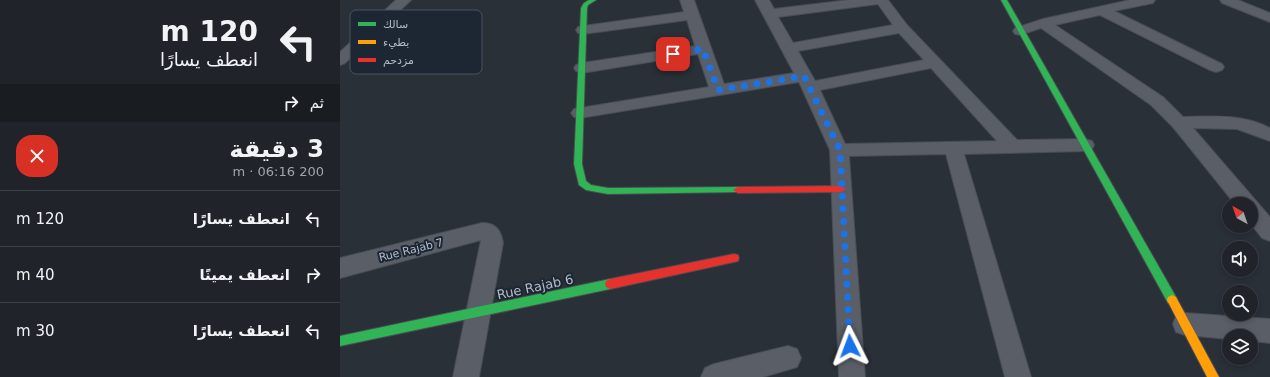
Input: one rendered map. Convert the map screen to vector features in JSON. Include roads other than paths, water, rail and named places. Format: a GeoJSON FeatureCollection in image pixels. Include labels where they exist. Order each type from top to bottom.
{"type":"FeatureCollection","features":[{"type":"Feature","properties":{"kind":"street"},"geometry":{"type":"LineString","coordinates":[[393,10],[404,0]]}},
{"type":"Feature","properties":{"kind":"street"},"geometry":{"type":"LineString","coordinates":[[593,0],[586,4],[584,8],[579,178],[584,185],[592,189],[608,191],[841,189]]}},
{"type":"Feature","properties":{"kind":"street"},"geometry":{"type":"LineString","coordinates":[[687,0],[718,90]]}},
{"type":"Feature","properties":{"kind":"street"},"geometry":{"type":"LineString","coordinates":[[852,377],[840,150],[807,81],[765,7],[881,0],[902,28],[1012,146]]}},
{"type":"Feature","properties":{"kind":"street"},"geometry":{"type":"LineString","coordinates":[[1004,0],[1185,324],[1213,377]]}},
{"type":"Feature","properties":{"kind":"street"},"geometry":{"type":"LineString","coordinates":[[1020,30],[1044,23],[1148,0]]}},
{"type":"Feature","properties":{"kind":"street"},"geometry":{"type":"LineString","coordinates":[[1227,0],[1270,18]]}},
{"type":"Feature","properties":{"kind":"street"},"geometry":{"type":"LineString","coordinates":[[1251,10],[1264,0]]}},
{"type":"Feature","properties":{"kind":"street"},"geometry":{"type":"LineString","coordinates":[[1101,10],[1216,67]]}},
{"type":"Feature","properties":{"kind":"street"},"geometry":{"type":"LineString","coordinates":[[583,30],[692,15]]}},
{"type":"Feature","properties":{"kind":"street"},"geometry":{"type":"LineString","coordinates":[[1044,23],[1157,101],[1179,123],[1241,197]]}},
{"type":"Feature","properties":{"kind":"street"},"geometry":{"type":"LineString","coordinates":[[789,48],[902,28]]}},
{"type":"Feature","properties":{"kind":"street"},"geometry":{"type":"LineString","coordinates":[[582,68],[703,49]]}},
{"type":"Feature","properties":{"kind":"street"},"geometry":{"type":"LineString","coordinates":[[340,60],[350,51]]}},
{"type":"Feature","properties":{"kind":"street"},"geometry":{"type":"LineString","coordinates":[[580,113],[718,90],[807,81],[935,63]]}},
{"type":"Feature","properties":{"kind":"street"},"geometry":{"type":"LineString","coordinates":[[1179,123],[1242,123],[1270,135]]}},
{"type":"Feature","properties":{"kind":"street"},"geometry":{"type":"LineString","coordinates":[[840,150],[1085,145]]}},
{"type":"Feature","properties":{"kind":"street"},"geometry":{"type":"LineString","coordinates":[[953,147],[1018,377]]}},
{"type":"Feature","properties":{"kind":"street"},"geometry":{"type":"LineString","coordinates":[[1258,217],[1270,232]]}},
{"type":"Feature","properties":{"kind":"street","name":"Rue Rajab 7"},"geometry":{"type":"LineString","coordinates":[[340,268],[486,231],[491,234],[492,238],[480,312]]}},
{"type":"Feature","properties":{"kind":"street","name":"Rue Rajab 6"},"geometry":{"type":"LineString","coordinates":[[340,341],[734,258]]}},
{"type":"Feature","properties":{"kind":"street"},"geometry":{"type":"LineString","coordinates":[[466,377],[480,312]]}},
{"type":"Feature","properties":{"kind":"street"},"geometry":{"type":"LineString","coordinates":[[1185,324],[1270,331]]}},
{"type":"Feature","properties":{"kind":"street"},"geometry":{"type":"LineString","coordinates":[[714,377],[788,358]]}}]}
